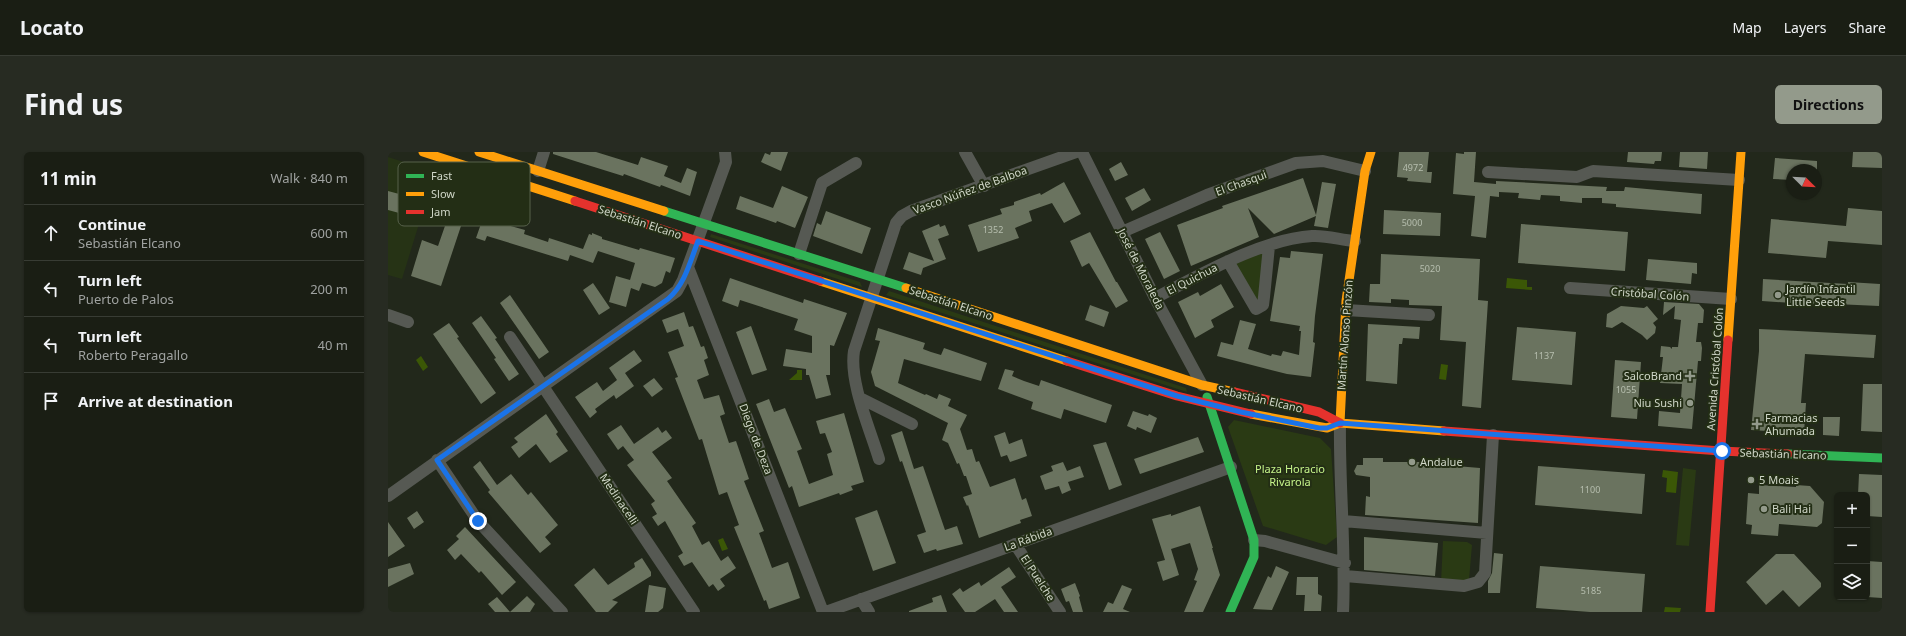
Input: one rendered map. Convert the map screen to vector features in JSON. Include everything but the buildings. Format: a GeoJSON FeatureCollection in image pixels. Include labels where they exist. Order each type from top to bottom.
{"type":"FeatureCollection","features":[{"type":"Feature","properties":{"kind":"street","name":"Sebastián Elcano"},"geometry":{"type":"LineString","coordinates":[[423,152],[454,162]]}},
{"type":"Feature","properties":{"kind":"street","name":"Sebastián Elcano"},"geometry":{"type":"LineString","coordinates":[[479,152],[510,162]]}},
{"type":"Feature","properties":{"kind":"street"},"geometry":{"type":"LineString","coordinates":[[538,171],[544,152]]}},
{"type":"Feature","properties":{"kind":"street"},"geometry":{"type":"LineString","coordinates":[[388,496],[437,460],[668,299],[677,291],[698,241],[726,162],[725,152]]}},
{"type":"Feature","properties":{"kind":"street"},"geometry":{"type":"LineString","coordinates":[[965,152],[984,186]]}},
{"type":"Feature","properties":{"kind":"street","name":"Vasco Núñez de Balboa"},"geometry":{"type":"LineString","coordinates":[[879,459],[860,398],[852,362],[854,351],[896,223],[902,216],[911,211],[1076,152]]}},
{"type":"Feature","properties":{"kind":"street","name":"José de Moraleda"},"geometry":{"type":"LineString","coordinates":[[1082,152],[1155,298],[1202,385]]}},
{"type":"Feature","properties":{"kind":"street","name":"Martín Alonso Pinzón"},"geometry":{"type":"LineString","coordinates":[[1343,612],[1345,562],[1339,454],[1346,310],[1365,171],[1371,152]]}},
{"type":"Feature","properties":{"kind":"street","name":"Avenida Cristóbal Colón"},"geometry":{"type":"LineString","coordinates":[[1710,612],[1741,152]]}},
{"type":"Feature","properties":{"kind":"street","name":"El Chasqui"},"geometry":{"type":"LineString","coordinates":[[1122,232],[1207,195],[1296,163],[1323,161],[1365,171]]}},
{"type":"Feature","properties":{"kind":"street"},"geometry":{"type":"LineString","coordinates":[[799,254],[822,183],[856,163]]}},
{"type":"Feature","properties":{"kind":"street","name":"Sebastián Elcano"},"geometry":{"type":"LineString","coordinates":[[530,168],[1202,385],[1319,412],[1340,423],[1722,451],[1882,458]]}},
{"type":"Feature","properties":{"kind":"street"},"geometry":{"type":"LineString","coordinates":[[1488,172],[1577,177],[1593,171],[1739,180]]}},
{"type":"Feature","properties":{"kind":"street"},"geometry":{"type":"LineString","coordinates":[[558,196],[564,179]]}},
{"type":"Feature","properties":{"kind":"street","name":"Sebastián Elcano"},"geometry":{"type":"LineString","coordinates":[[530,187],[872,296],[1177,396],[1210,405],[1319,428],[1327,428],[1340,423]]}},
{"type":"Feature","properties":{"kind":"street","name":"El Quichua"},"geometry":{"type":"LineString","coordinates":[[1155,298],[1228,261],[1269,246],[1312,236],[1355,241]]}},
{"type":"Feature","properties":{"kind":"street","name":"El Quichua"},"geometry":{"type":"LineString","coordinates":[[1228,261],[1256,309],[1262,306],[1264,297],[1269,246]]}},
{"type":"Feature","properties":{"kind":"street","name":"Diego de Deza"},"geometry":{"type":"LineString","coordinates":[[688,267],[824,612]]}},
{"type":"Feature","properties":{"kind":"street","name":"Cristóbal Colón"},"geometry":{"type":"LineString","coordinates":[[1570,288],[1731,299]]}},
{"type":"Feature","properties":{"kind":"street"},"geometry":{"type":"LineString","coordinates":[[1346,310],[1429,315]]}},
{"type":"Feature","properties":{"kind":"street"},"geometry":{"type":"LineString","coordinates":[[388,315],[408,322]]}},
{"type":"Feature","properties":{"kind":"street","name":"Medinacelli"},"geometry":{"type":"LineString","coordinates":[[510,337],[694,612]]}},
{"type":"Feature","properties":{"kind":"street"},"geometry":{"type":"LineString","coordinates":[[1202,385],[1210,405],[1254,540],[1254,557],[1230,612]]}},
{"type":"Feature","properties":{"kind":"street"},"geometry":{"type":"LineString","coordinates":[[860,398],[912,424]]}},
{"type":"Feature","properties":{"kind":"street"},"geometry":{"type":"LineString","coordinates":[[1345,576],[1464,586],[1478,582],[1485,573],[1493,435]]}},
{"type":"Feature","properties":{"kind":"street"},"geometry":{"type":"LineString","coordinates":[[437,460],[478,521],[562,612]]}},
{"type":"Feature","properties":{"kind":"street","name":"La Rábida"},"geometry":{"type":"LineString","coordinates":[[824,612],[1230,467]]}},
{"type":"Feature","properties":{"kind":"street"},"geometry":{"type":"LineString","coordinates":[[1343,521],[1487,534]]}},
{"type":"Feature","properties":{"kind":"street"},"geometry":{"type":"LineString","coordinates":[[1254,540],[1345,562]]}},
{"type":"Feature","properties":{"kind":"street","name":"El Puelche"},"geometry":{"type":"LineString","coordinates":[[1015,544],[1060,612]]}},
{"type":"Feature","properties":{"kind":"street"},"geometry":{"type":"LineString","coordinates":[[861,599],[869,612]]}},
{"type":"Feature","properties":{"kind":"shaded area"},"geometry":{"type":"Polygon","coordinates":[[[388,157],[404,162],[398,162],[398,226],[418,226],[402,279],[388,275],[388,157]]]}},
{"type":"Feature","properties":{"kind":"shaded area"},"geometry":{"type":"Polygon","coordinates":[[[1507,278],[1527,280],[1527,287],[1532,287],[1532,290],[1506,288],[1507,278]]]}},
{"type":"Feature","properties":{"kind":"shaded area"},"geometry":{"type":"Polygon","coordinates":[[[421,356],[428,367],[423,371],[416,360],[421,356]]]}},
{"type":"Feature","properties":{"kind":"shaded area"},"geometry":{"type":"Polygon","coordinates":[[[1441,364],[1448,365],[1446,380],[1439,379],[1441,364]]]}},
{"type":"Feature","properties":{"kind":"shaded area"},"geometry":{"type":"Polygon","coordinates":[[[797,370],[802,370],[802,380],[789,380],[797,373],[797,370]]]}},
{"type":"Feature","properties":{"kind":"shaded area"},"geometry":{"type":"Polygon","coordinates":[[[1663,470],[1678,472],[1676,493],[1666,492],[1667,478],[1662,477],[1663,470]]]}},
{"type":"Feature","properties":{"kind":"shaded area"},"geometry":{"type":"Polygon","coordinates":[[[723,538],[728,549],[722,551],[718,540],[723,538]]]}},
{"type":"Feature","properties":{"kind":"shaded area"},"geometry":{"type":"Polygon","coordinates":[[[1665,607],[1681,608],[1680,612],[1664,612],[1665,607]]]}},
{"type":"Feature","properties":{"kind":"green space"},"geometry":{"type":"Polygon","coordinates":[[[711,234],[860,282],[862,287],[710,237],[711,234]]]}},
{"type":"Feature","properties":{"kind":"green space"},"geometry":{"type":"Polygon","coordinates":[[[1264,251],[1262,283],[1256,306],[1233,262],[1264,251]]]}},
{"type":"Feature","properties":{"kind":"green space"},"geometry":{"type":"Polygon","coordinates":[[[889,291],[1186,388],[1187,392],[886,295],[889,291]]]}},
{"type":"Feature","properties":{"kind":"green space","name":"Plaza Horacio Rivarola"},"geometry":{"type":"Polygon","coordinates":[[[1234,420],[1320,438],[1331,449],[1337,537],[1326,545],[1263,526],[1228,427],[1234,420]]]}},
{"type":"Feature","properties":{"kind":"green space"},"geometry":{"type":"Polygon","coordinates":[[[1683,468],[1696,470],[1689,546],[1676,545],[1683,468]]]}},
{"type":"Feature","properties":{"kind":"green space"},"geometry":{"type":"Polygon","coordinates":[[[1443,541],[1467,542],[1472,545],[1469,580],[1441,583],[1443,541]]]}},
{"type":"Feature","properties":{"kind":"traffic: fast"},"geometry":{"type":"LineString","coordinates":[[664,211],[906,288]]}},
{"type":"Feature","properties":{"kind":"traffic: fast"},"geometry":{"type":"LineString","coordinates":[[1207,397],[1254,540],[1254,557],[1230,612]]}},
{"type":"Feature","properties":{"kind":"traffic: fast"},"geometry":{"type":"LineString","coordinates":[[1788,454],[1882,458]]}},
{"type":"Feature","properties":{"kind":"traffic: slow"},"geometry":{"type":"LineString","coordinates":[[423,152],[454,162]]}},
{"type":"Feature","properties":{"kind":"traffic: slow"},"geometry":{"type":"LineString","coordinates":[[479,152],[510,162]]}},
{"type":"Feature","properties":{"kind":"traffic: slow"},"geometry":{"type":"LineString","coordinates":[[1340,423],[1346,301],[1365,171],[1371,152]]}},
{"type":"Feature","properties":{"kind":"traffic: slow"},"geometry":{"type":"LineString","coordinates":[[1728,340],[1741,152]]}},
{"type":"Feature","properties":{"kind":"traffic: slow"},"geometry":{"type":"LineString","coordinates":[[530,168],[664,211]]}},
{"type":"Feature","properties":{"kind":"traffic: slow"},"geometry":{"type":"LineString","coordinates":[[530,186],[575,201]]}},
{"type":"Feature","properties":{"kind":"traffic: slow"},"geometry":{"type":"LineString","coordinates":[[820,281],[1067,361]]}},
{"type":"Feature","properties":{"kind":"traffic: slow"},"geometry":{"type":"LineString","coordinates":[[906,288],[1202,385],[1234,392]]}},
{"type":"Feature","properties":{"kind":"traffic: slow"},"geometry":{"type":"LineString","coordinates":[[1251,414],[1327,428],[1340,423],[1444,431]]}},
{"type":"Feature","properties":{"kind":"traffic: jam"},"geometry":{"type":"LineString","coordinates":[[575,201],[820,281]]}},
{"type":"Feature","properties":{"kind":"traffic: jam"},"geometry":{"type":"LineString","coordinates":[[1710,612],[1728,340]]}},
{"type":"Feature","properties":{"kind":"traffic: jam"},"geometry":{"type":"LineString","coordinates":[[1067,361],[1177,396],[1251,414]]}},
{"type":"Feature","properties":{"kind":"traffic: jam"},"geometry":{"type":"LineString","coordinates":[[1234,392],[1319,412],[1340,423]]}},
{"type":"Feature","properties":{"kind":"traffic: jam"},"geometry":{"type":"LineString","coordinates":[[1444,431],[1721,451],[1788,454]]}},
{"type":"Feature","properties":{"kind":"place","name":"Jardín Infantil Little Seeds"},"geometry":{"type":"Point","coordinates":[1778,295]}},
{"type":"Feature","properties":{"kind":"place","name":"SalcoBrand"},"geometry":{"type":"Point","coordinates":[1690,376]}},
{"type":"Feature","properties":{"kind":"place","name":"Niu Sushi"},"geometry":{"type":"Point","coordinates":[1690,403]}},
{"type":"Feature","properties":{"kind":"place","name":"Farmacias Ahumada"},"geometry":{"type":"Point","coordinates":[1757,424]}},
{"type":"Feature","properties":{"kind":"place","name":"Andalue"},"geometry":{"type":"Point","coordinates":[1412,462]}},
{"type":"Feature","properties":{"kind":"place","name":"5 Moais"},"geometry":{"type":"Point","coordinates":[1751,480]}},
{"type":"Feature","properties":{"kind":"place","name":"Bali Hai"},"geometry":{"type":"Point","coordinates":[1764,509]}},
{"type":"Feature","properties":{"kind":"route"},"geometry":{"type":"LineString","coordinates":[[478,521],[437,460],[668,299],[677,291],[683,280],[698,241],[872,296],[1177,396],[1241,412],[1319,428],[1327,428],[1340,423],[1722,451]]}}]}
